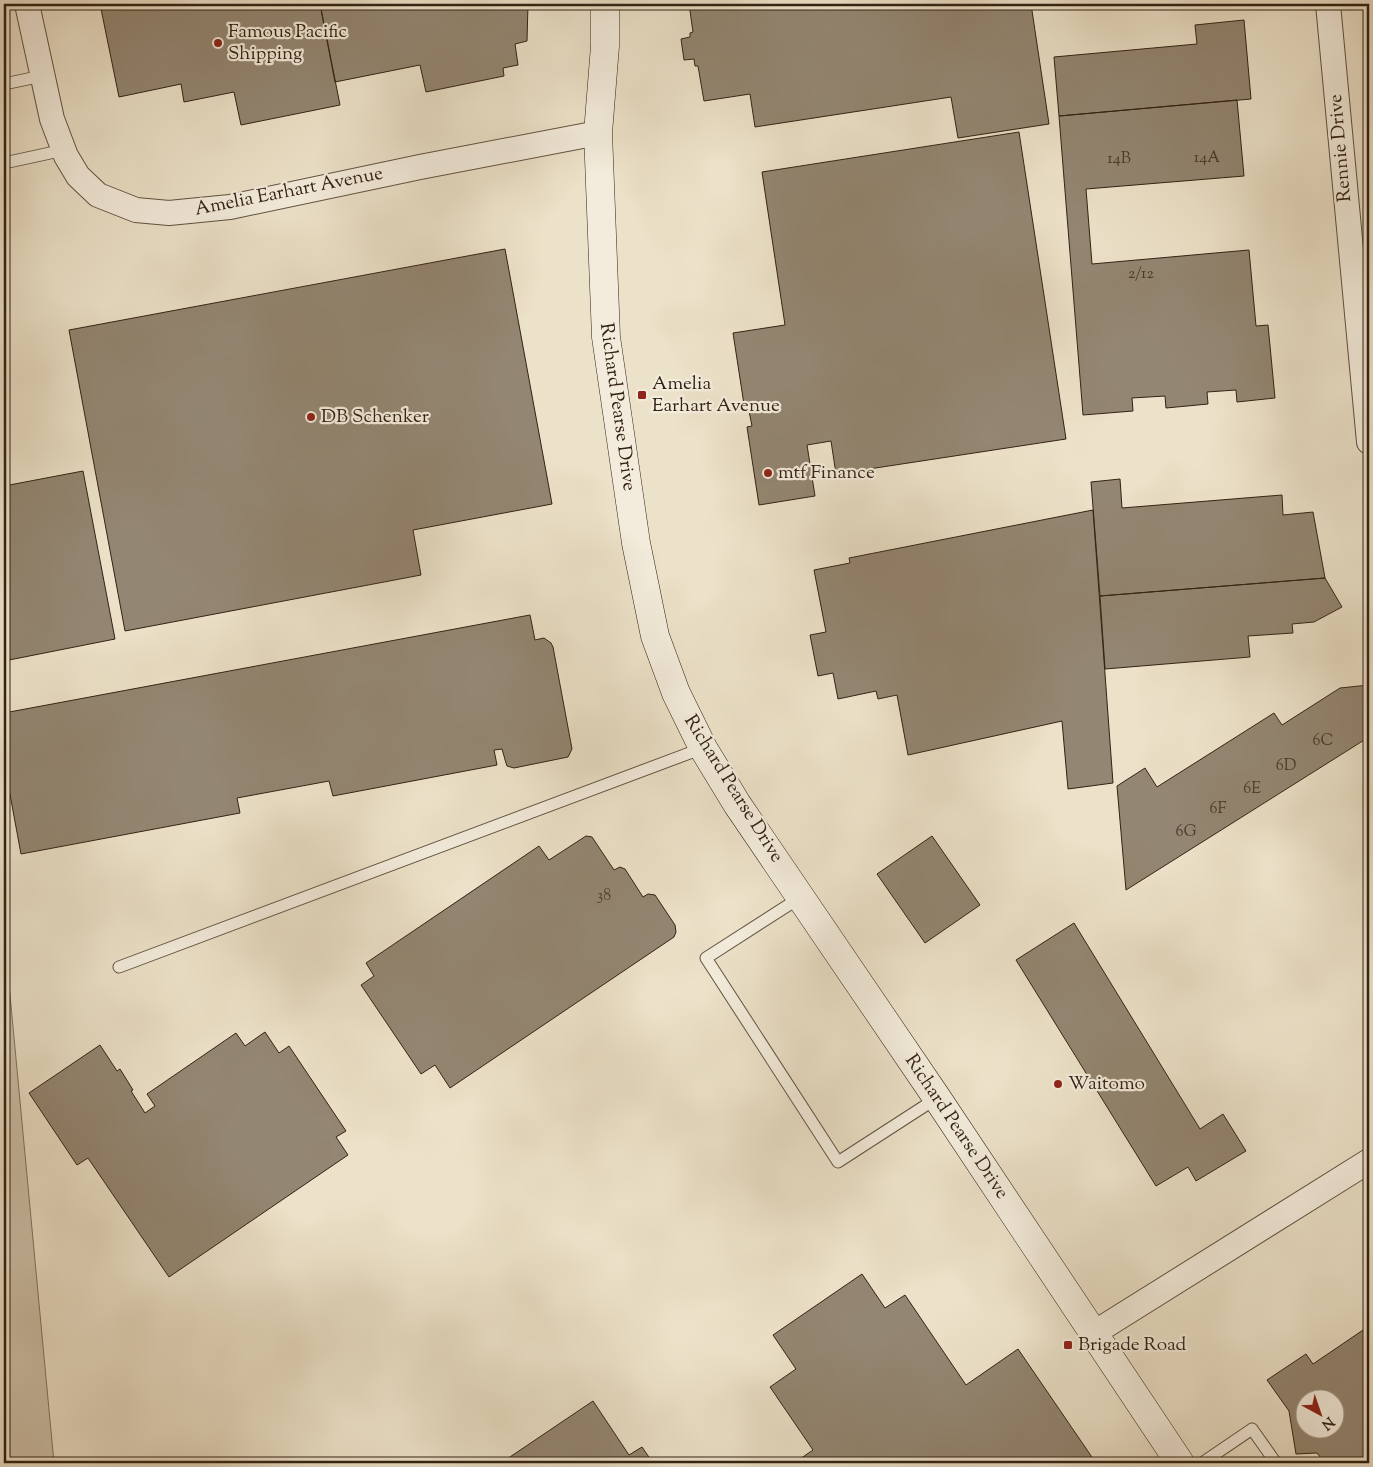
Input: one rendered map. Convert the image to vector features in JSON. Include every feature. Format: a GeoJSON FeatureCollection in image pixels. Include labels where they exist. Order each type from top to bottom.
{"type":"FeatureCollection","features":[{"type":"Feature","properties":{"kind":"street","name":"Amelia Earhart Avenue"},"geometry":{"type":"LineString","coordinates":[[27,4],[52,119],[64,150],[78,176],[98,195],[136,210],[169,213],[230,206],[598,133]]}},
{"type":"Feature","properties":{"kind":"street","name":"Richard Pearse Drive"},"geometry":{"type":"LineString","coordinates":[[605,4],[605,46],[598,133],[606,337],[636,543],[655,636],[676,693],[703,748],[737,804],[937,1098],[1180,1463]]}},
{"type":"Feature","properties":{"kind":"street","name":"Rennie Drive"},"geometry":{"type":"LineString","coordinates":[[1328,4],[1369,442]]}},
{"type":"Feature","properties":{"kind":"street"},"geometry":{"type":"LineString","coordinates":[[1094,1333],[1369,1161]]}},
{"type":"Feature","properties":{"kind":"lane"},"geometry":{"type":"LineString","coordinates":[[4,84],[42,76]]}},
{"type":"Feature","properties":{"kind":"lane"},"geometry":{"type":"LineString","coordinates":[[4,163],[64,150]]}},
{"type":"Feature","properties":{"kind":"lane"},"geometry":{"type":"LineString","coordinates":[[119,967],[703,748]]}},
{"type":"Feature","properties":{"kind":"lane"},"geometry":{"type":"LineString","coordinates":[[800,897],[706,958],[838,1162],[937,1098]]}},
{"type":"Feature","properties":{"kind":"lane"},"geometry":{"type":"LineString","coordinates":[[1202,1463],[1252,1429],[1276,1463]]}},
{"type":"Feature","properties":{"kind":"shaded area"},"geometry":{"type":"Polygon","coordinates":[[[4,931],[54,1463],[4,1463],[4,931]]]}},
{"type":"Feature","properties":{"kind":"building","name":"Famous Pacific Shipping"},"geometry":{"type":"Polygon","coordinates":[[[100,4],[320,4],[340,105],[241,125],[234,92],[184,102],[181,84],[119,97],[100,4]]]}},
{"type":"Feature","properties":{"kind":"building"},"geometry":{"type":"Polygon","coordinates":[[[320,4],[528,4],[527,41],[515,44],[518,65],[503,68],[504,76],[426,92],[420,65],[335,82],[320,4]]]}},
{"type":"Feature","properties":{"kind":"building"},"geometry":{"type":"Polygon","coordinates":[[[689,4],[1031,4],[1049,124],[958,138],[951,97],[755,127],[750,94],[704,101],[698,66],[695,66],[694,59],[684,60],[681,39],[690,37],[690,33],[693,32],[689,4]]]}},
{"type":"Feature","properties":{"kind":"building"},"geometry":{"type":"Polygon","coordinates":[[[1244,20],[1251,99],[1059,116],[1054,57],[1197,44],[1195,25],[1244,20]]]}},
{"type":"Feature","properties":{"kind":"building"},"geometry":{"type":"Polygon","coordinates":[[[1237,100],[1244,176],[1086,189],[1092,264],[1249,250],[1256,326],[1268,325],[1275,398],[1237,402],[1236,390],[1207,392],[1208,404],[1166,408],[1165,396],[1132,398],[1133,411],[1083,415],[1059,116],[1237,100]]]}},
{"type":"Feature","properties":{"kind":"building"},"geometry":{"type":"Polygon","coordinates":[[[1019,132],[1066,439],[836,474],[831,441],[807,445],[815,496],[759,505],[747,427],[752,426],[749,411],[745,411],[733,333],[785,325],[762,172],[1019,132]]]}},
{"type":"Feature","properties":{"kind":"building","name":"DB Schenker"},"geometry":{"type":"Polygon","coordinates":[[[505,249],[552,504],[413,530],[421,575],[125,631],[69,330],[505,249]]]}},
{"type":"Feature","properties":{"kind":"building"},"geometry":{"type":"Polygon","coordinates":[[[83,471],[115,639],[4,661],[4,486],[83,471]]]}},
{"type":"Feature","properties":{"kind":"building"},"geometry":{"type":"Polygon","coordinates":[[[1120,479],[1122,508],[1282,495],[1283,515],[1313,512],[1325,578],[1100,596],[1091,482],[1120,479]]]}},
{"type":"Feature","properties":{"kind":"building"},"geometry":{"type":"Polygon","coordinates":[[[1093,510],[1113,783],[1068,789],[1062,721],[908,755],[897,695],[878,699],[876,691],[838,699],[833,673],[818,676],[810,635],[826,632],[814,570],[850,563],[849,558],[1093,510]]]}},
{"type":"Feature","properties":{"kind":"building"},"geometry":{"type":"Polygon","coordinates":[[[1325,578],[1342,607],[1314,622],[1292,624],[1293,633],[1248,636],[1250,657],[1105,669],[1100,596],[1325,578]]]}},
{"type":"Feature","properties":{"kind":"building"},"geometry":{"type":"Polygon","coordinates":[[[530,615],[535,640],[544,638],[553,647],[572,749],[568,757],[514,768],[507,766],[502,749],[494,750],[497,765],[333,796],[329,781],[237,798],[240,813],[21,854],[4,762],[4,713],[530,615]]]}},
{"type":"Feature","properties":{"kind":"building"},"geometry":{"type":"Polygon","coordinates":[[[1369,685],[1369,737],[1126,890],[1117,786],[1145,768],[1157,787],[1274,713],[1282,725],[1340,688],[1369,685]]]}},
{"type":"Feature","properties":{"kind":"building"},"geometry":{"type":"Polygon","coordinates":[[[586,836],[592,837],[614,870],[620,867],[625,869],[643,897],[648,894],[655,895],[675,925],[676,932],[674,937],[450,1088],[435,1065],[421,1074],[361,985],[374,976],[366,963],[539,846],[549,860],[586,836]]]}},
{"type":"Feature","properties":{"kind":"building"},"geometry":{"type":"Polygon","coordinates":[[[932,836],[980,905],[925,943],[877,874],[932,836]]]}},
{"type":"Feature","properties":{"kind":"building"},"geometry":{"type":"Polygon","coordinates":[[[1074,923],[1200,1129],[1223,1114],[1246,1151],[1196,1181],[1188,1167],[1156,1186],[1016,960],[1074,923]]]}},
{"type":"Feature","properties":{"kind":"building"},"geometry":{"type":"Polygon","coordinates":[[[265,1032],[279,1053],[289,1046],[346,1131],[336,1137],[348,1155],[169,1277],[88,1158],[77,1165],[29,1093],[100,1045],[117,1071],[120,1069],[145,1113],[155,1106],[147,1094],[236,1033],[245,1046],[265,1032]]]}},
{"type":"Feature","properties":{"kind":"building"},"geometry":{"type":"Polygon","coordinates":[[[862,1274],[885,1308],[905,1295],[966,1385],[1018,1349],[1096,1463],[1016,1463],[1013,1459],[1007,1463],[794,1463],[813,1450],[770,1387],[796,1369],[773,1335],[862,1274]]]}},
{"type":"Feature","properties":{"kind":"building"},"geometry":{"type":"Polygon","coordinates":[[[1369,1326],[1369,1463],[1325,1463],[1317,1453],[1296,1454],[1289,1411],[1267,1380],[1306,1354],[1313,1364],[1369,1326]]]}},
{"type":"Feature","properties":{"kind":"building"},"geometry":{"type":"Polygon","coordinates":[[[593,1401],[629,1455],[642,1447],[653,1463],[501,1463],[593,1401]]]}},
{"type":"Feature","properties":{"kind":"place","name":"Famous Pacific Shipping"},"geometry":{"type":"Point","coordinates":[218,43]}},
{"type":"Feature","properties":{"kind":"place","name":"Amelia Earhart Avenue"},"geometry":{"type":"Point","coordinates":[642,395]}},
{"type":"Feature","properties":{"kind":"place","name":"DB Schenker"},"geometry":{"type":"Point","coordinates":[311,417]}},
{"type":"Feature","properties":{"kind":"place","name":"mtf Finance"},"geometry":{"type":"Point","coordinates":[768,473]}},
{"type":"Feature","properties":{"kind":"place","name":"Waitomo"},"geometry":{"type":"Point","coordinates":[1058,1084]}},
{"type":"Feature","properties":{"kind":"place","name":"Brigade Road"},"geometry":{"type":"Point","coordinates":[1068,1345]}}]}
